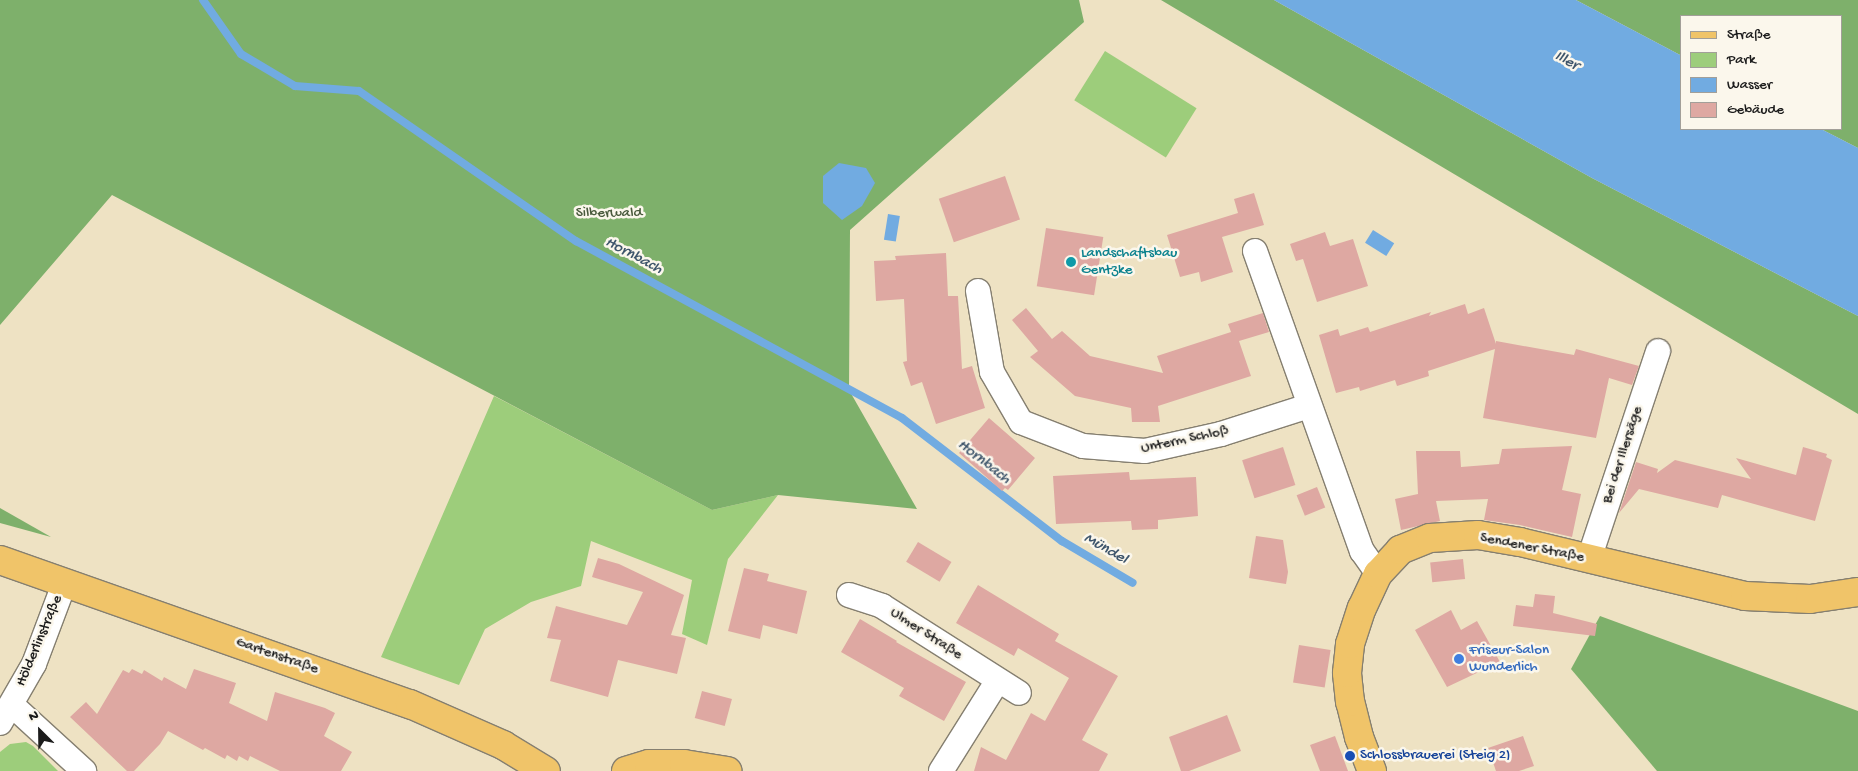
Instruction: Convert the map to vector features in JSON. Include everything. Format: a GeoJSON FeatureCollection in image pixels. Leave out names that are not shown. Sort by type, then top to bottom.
{"type":"FeatureCollection","features":[{"type":"Feature","properties":{"kind":"main road","name":"Sendener Straße"},"geometry":{"type":"LineString","coordinates":[[1372,771],[1357,728],[1347,673],[1350,644],[1362,608],[1378,574],[1400,550],[1430,538],[1478,535],[1495,538],[1745,596],[1810,599],[1858,592]]}},
{"type":"Feature","properties":{"kind":"main road","name":"Gartenstraße"},"geometry":{"type":"LineString","coordinates":[[0,560],[64,584],[338,677],[410,704],[503,745],[546,771]]}},
{"type":"Feature","properties":{"kind":"main road"},"geometry":{"type":"LineString","coordinates":[[626,771],[649,764],[675,768],[728,771]]}},
{"type":"Feature","properties":{"kind":"street"},"geometry":{"type":"LineString","coordinates":[[1255,251],[1362,551],[1378,574]]}},
{"type":"Feature","properties":{"kind":"street","name":"Unterm Schloß"},"geometry":{"type":"LineString","coordinates":[[978,291],[992,372],[1021,422],[1083,446],[1145,452],[1221,434],[1309,406]]}},
{"type":"Feature","properties":{"kind":"street","name":"Bei der Illersäge"},"geometry":{"type":"LineString","coordinates":[[1589,559],[1658,351]]}},
{"type":"Feature","properties":{"kind":"street","name":"Hölderlinstraße"},"geometry":{"type":"LineString","coordinates":[[6,714],[34,664],[64,584]]}},
{"type":"Feature","properties":{"kind":"street","name":"Ulmer Straße"},"geometry":{"type":"LineString","coordinates":[[850,595],[882,606],[1019,693]]}},
{"type":"Feature","properties":{"kind":"street"},"geometry":{"type":"LineString","coordinates":[[941,771],[998,680]]}},
{"type":"Feature","properties":{"kind":"street"},"geometry":{"type":"LineString","coordinates":[[6,714],[84,771]]}},
{"type":"Feature","properties":{"kind":"green space","name":"Silberwald"},"geometry":{"type":"Polygon","coordinates":[[[0,0],[1079,0],[1084,22],[850,230],[849,390],[917,509],[778,495],[712,510],[112,195],[0,325],[0,0]]]}},
{"type":"Feature","properties":{"kind":"green space"},"geometry":{"type":"Polygon","coordinates":[[[1161,0],[1274,0],[1592,178],[1858,316],[1858,414],[1161,0]]]}},
{"type":"Feature","properties":{"kind":"green space"},"geometry":{"type":"Polygon","coordinates":[[[1576,0],[1858,0],[1858,148],[1823,130],[1843,130],[1843,15],[1680,15],[1680,55],[1576,0]]]}},
{"type":"Feature","properties":{"kind":"green space"},"geometry":{"type":"Polygon","coordinates":[[[1105,51],[1197,108],[1166,157],[1074,100],[1105,51]]]}},
{"type":"Feature","properties":{"kind":"green space"},"geometry":{"type":"Polygon","coordinates":[[[494,396],[712,510],[778,495],[728,559],[707,645],[682,634],[692,580],[591,541],[581,586],[531,602],[485,629],[459,685],[381,657],[494,396]]]}},
{"type":"Feature","properties":{"kind":"green space"},"geometry":{"type":"Polygon","coordinates":[[[0,508],[51,537],[0,523],[0,508]]]}},
{"type":"Feature","properties":{"kind":"green space"},"geometry":{"type":"Polygon","coordinates":[[[1600,616],[1858,711],[1858,771],[1657,771],[1571,669],[1600,616]]]}},
{"type":"Feature","properties":{"kind":"green space"},"geometry":{"type":"Polygon","coordinates":[[[26,742],[33,746],[58,771],[0,771],[0,752],[10,744],[26,742]]]}},
{"type":"Feature","properties":{"kind":"water","name":"Iller"},"geometry":{"type":"Polygon","coordinates":[[[1274,0],[1576,0],[1680,55],[1680,130],[1823,130],[1858,148],[1858,316],[1592,178],[1274,0]]]}},
{"type":"Feature","properties":{"kind":"water"},"geometry":{"type":"Polygon","coordinates":[[[839,163],[866,168],[875,183],[862,206],[842,220],[823,203],[823,176],[839,163]]]}},
{"type":"Feature","properties":{"kind":"water"},"geometry":{"type":"Polygon","coordinates":[[[888,214],[900,216],[896,242],[884,240],[888,214]]]}},
{"type":"Feature","properties":{"kind":"water"},"geometry":{"type":"Polygon","coordinates":[[[1373,230],[1394,243],[1386,256],[1365,243],[1373,230]]]}},
{"type":"Feature","properties":{"kind":"building"},"geometry":{"type":"Polygon","coordinates":[[[1005,176],[1020,219],[954,242],[939,199],[1005,176]]]}},
{"type":"Feature","properties":{"kind":"building"},"geometry":{"type":"Polygon","coordinates":[[[1254,193],[1264,225],[1222,237],[1233,272],[1201,282],[1199,272],[1180,277],[1167,235],[1238,213],[1234,199],[1254,193]]]}},
{"type":"Feature","properties":{"kind":"building","name":"Landschaftsbau Gentzke"},"geometry":{"type":"Polygon","coordinates":[[[1046,228],[1103,237],[1094,295],[1037,286],[1046,228]]]}},
{"type":"Feature","properties":{"kind":"building"},"geometry":{"type":"Polygon","coordinates":[[[1325,232],[1330,246],[1353,239],[1368,286],[1317,302],[1303,259],[1296,261],[1290,244],[1325,232]]]}},
{"type":"Feature","properties":{"kind":"building"},"geometry":{"type":"Polygon","coordinates":[[[946,253],[948,296],[958,296],[962,369],[972,366],[985,408],[936,424],[922,382],[911,386],[903,362],[907,361],[904,299],[876,301],[874,261],[896,260],[895,256],[946,253]]]}},
{"type":"Feature","properties":{"kind":"building"},"geometry":{"type":"Polygon","coordinates":[[[1465,304],[1468,314],[1484,308],[1496,344],[1496,341],[1574,355],[1576,349],[1639,366],[1632,385],[1609,378],[1596,438],[1483,418],[1495,349],[1428,371],[1429,376],[1397,386],[1395,380],[1360,391],[1359,387],[1336,393],[1319,335],[1338,329],[1340,336],[1368,327],[1370,332],[1431,312],[1429,316],[1465,304]]]}},
{"type":"Feature","properties":{"kind":"building"},"geometry":{"type":"Polygon","coordinates":[[[1026,308],[1052,339],[1062,331],[1090,356],[1163,373],[1157,356],[1231,332],[1228,324],[1263,313],[1269,332],[1239,341],[1251,376],[1158,406],[1160,422],[1132,422],[1131,408],[1075,396],[1030,357],[1038,351],[1012,320],[1026,308]]]}},
{"type":"Feature","properties":{"kind":"building"},"geometry":{"type":"Polygon","coordinates":[[[989,418],[1035,458],[1008,490],[1005,488],[1002,491],[959,453],[989,418]]]}},
{"type":"Feature","properties":{"kind":"building"},"geometry":{"type":"Polygon","coordinates":[[[1572,446],[1562,490],[1581,494],[1572,537],[1520,525],[1484,520],[1488,499],[1436,501],[1440,521],[1401,530],[1395,499],[1418,494],[1416,451],[1460,451],[1461,467],[1499,464],[1502,449],[1572,446]]]}},
{"type":"Feature","properties":{"kind":"building"},"geometry":{"type":"Polygon","coordinates":[[[1283,447],[1295,485],[1254,498],[1242,460],[1283,447]]]}},
{"type":"Feature","properties":{"kind":"building"},"geometry":{"type":"Polygon","coordinates":[[[1803,447],[1827,454],[1826,457],[1832,460],[1815,521],[1722,495],[1718,508],[1639,489],[1619,513],[1636,462],[1658,469],[1657,473],[1675,460],[1751,479],[1736,458],[1796,475],[1803,447]]]}},
{"type":"Feature","properties":{"kind":"building"},"geometry":{"type":"Polygon","coordinates":[[[1129,472],[1130,480],[1196,477],[1198,516],[1158,520],[1158,529],[1132,530],[1131,521],[1056,524],[1053,476],[1129,472]]]}},
{"type":"Feature","properties":{"kind":"building"},"geometry":{"type":"Polygon","coordinates":[[[1317,487],[1325,507],[1305,516],[1297,495],[1317,487]]]}},
{"type":"Feature","properties":{"kind":"building"},"geometry":{"type":"Polygon","coordinates":[[[1256,536],[1283,540],[1288,572],[1286,584],[1249,578],[1256,536]]]}},
{"type":"Feature","properties":{"kind":"building"},"geometry":{"type":"Polygon","coordinates":[[[918,542],[951,562],[940,582],[906,562],[918,542]]]}},
{"type":"Feature","properties":{"kind":"building"},"geometry":{"type":"Polygon","coordinates":[[[598,558],[619,564],[684,595],[671,635],[686,638],[677,674],[618,660],[608,697],[550,681],[561,640],[547,638],[556,606],[627,625],[643,592],[592,577],[598,558]]]}},
{"type":"Feature","properties":{"kind":"building"},"geometry":{"type":"Polygon","coordinates":[[[1463,559],[1465,579],[1432,582],[1430,562],[1463,559]]]}},
{"type":"Feature","properties":{"kind":"building"},"geometry":{"type":"Polygon","coordinates":[[[744,568],[769,574],[767,581],[807,591],[797,634],[763,625],[760,639],[728,631],[744,568]]]}},
{"type":"Feature","properties":{"kind":"building"},"geometry":{"type":"Polygon","coordinates":[[[978,585],[1059,634],[1055,641],[1118,676],[1082,740],[1108,754],[1099,771],[974,771],[981,747],[1006,760],[1031,713],[1045,721],[1069,678],[1018,648],[1014,656],[956,623],[978,585]]]}},
{"type":"Feature","properties":{"kind":"building"},"geometry":{"type":"Polygon","coordinates":[[[1535,594],[1555,596],[1553,613],[1597,624],[1595,636],[1513,626],[1516,605],[1533,607],[1535,594]]]}},
{"type":"Feature","properties":{"kind":"building"},"geometry":{"type":"Polygon","coordinates":[[[1451,610],[1461,630],[1477,621],[1500,662],[1447,687],[1415,630],[1451,610]]]}},
{"type":"Feature","properties":{"kind":"building"},"geometry":{"type":"Polygon","coordinates":[[[860,619],[966,682],[944,721],[899,696],[904,688],[841,652],[860,619]]]}},
{"type":"Feature","properties":{"kind":"building"},"geometry":{"type":"Polygon","coordinates":[[[1299,645],[1331,650],[1325,688],[1293,683],[1299,645]]]}},
{"type":"Feature","properties":{"kind":"building"},"geometry":{"type":"Polygon","coordinates":[[[132,669],[142,674],[144,670],[162,681],[164,677],[186,689],[194,669],[236,683],[229,703],[267,721],[275,692],[325,708],[335,713],[324,736],[352,752],[341,771],[280,771],[250,756],[248,761],[239,756],[237,761],[227,755],[225,759],[205,748],[203,750],[168,731],[160,744],[134,771],[127,771],[70,717],[86,702],[97,714],[123,670],[129,673],[132,669]]]}},
{"type":"Feature","properties":{"kind":"building"},"geometry":{"type":"Polygon","coordinates":[[[702,691],[732,699],[725,726],[695,718],[702,691]]]}},
{"type":"Feature","properties":{"kind":"building"},"geometry":{"type":"Polygon","coordinates":[[[1227,715],[1241,751],[1189,771],[1181,771],[1169,737],[1227,715]]]}},
{"type":"Feature","properties":{"kind":"building"},"geometry":{"type":"Polygon","coordinates":[[[1335,736],[1348,771],[1320,771],[1310,745],[1335,736]]]}},
{"type":"Feature","properties":{"kind":"building"},"geometry":{"type":"Polygon","coordinates":[[[1523,736],[1534,766],[1519,771],[1496,771],[1488,748],[1523,736]]]}},
{"type":"Feature","properties":{"kind":"waterway","name":"Hornbach"},"geometry":{"type":"LineString","coordinates":[[203,0],[241,54],[295,86],[359,91],[576,241],[902,418],[1062,541],[1133,583]]}},
{"type":"Feature","properties":{"kind":"place","name":"Landschaftsbau Gentzke"},"geometry":{"type":"Point","coordinates":[1071,262]}},
{"type":"Feature","properties":{"kind":"place","name":"Friseur-Salon Wunderlich"},"geometry":{"type":"Point","coordinates":[1459,659]}},
{"type":"Feature","properties":{"kind":"place","name":"Schlossbrauerei (Steig 2)"},"geometry":{"type":"Point","coordinates":[1350,756]}},
{"type":"Feature","properties":{"kind":"water label","name":"Mündel"},"geometry":{"type":"Point","coordinates":[1105,550]}}]}
